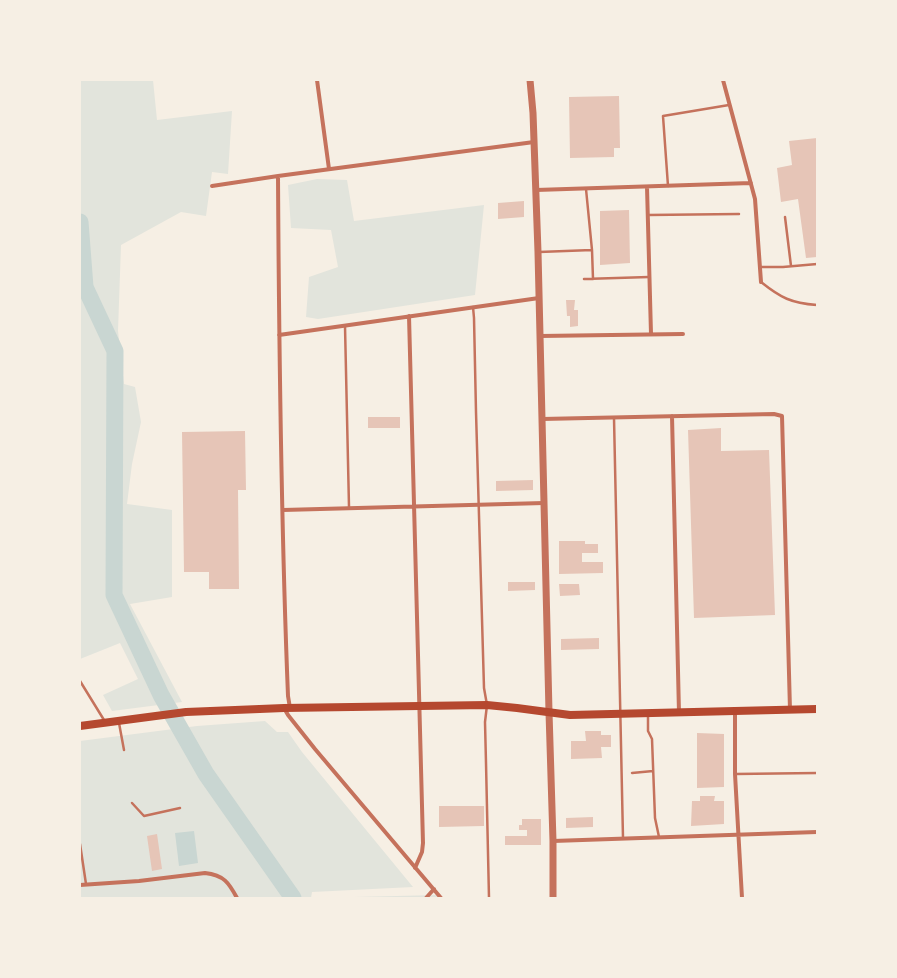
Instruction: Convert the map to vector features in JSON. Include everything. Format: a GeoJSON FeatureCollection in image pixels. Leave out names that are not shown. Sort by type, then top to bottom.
{"type":"FeatureCollection","features":[{"type":"Feature","properties":{"kind":"main road"},"geometry":{"type":"LineString","coordinates":[[80,726],[186,712],[287,708],[486,705],[570,715],[817,709]]}},
{"type":"Feature","properties":{"kind":"street"},"geometry":{"type":"LineString","coordinates":[[317,80],[329,169]]}},
{"type":"Feature","properties":{"kind":"street"},"geometry":{"type":"LineString","coordinates":[[530,80],[533,113],[538,252],[549,712],[554,841],[553,898]]}},
{"type":"Feature","properties":{"kind":"street"},"geometry":{"type":"LineString","coordinates":[[723,80],[755,199],[761,282]]}},
{"type":"Feature","properties":{"kind":"street"},"geometry":{"type":"LineString","coordinates":[[212,186],[534,142]]}},
{"type":"Feature","properties":{"kind":"street"},"geometry":{"type":"LineString","coordinates":[[278,176],[279,335],[288,715],[310,744],[441,898]]}},
{"type":"Feature","properties":{"kind":"street"},"geometry":{"type":"LineString","coordinates":[[536,190],[751,183]]}},
{"type":"Feature","properties":{"kind":"street"},"geometry":{"type":"LineString","coordinates":[[647,187],[651,334]]}},
{"type":"Feature","properties":{"kind":"street"},"geometry":{"type":"LineString","coordinates":[[279,335],[539,298]]}},
{"type":"Feature","properties":{"kind":"street"},"geometry":{"type":"LineString","coordinates":[[409,316],[423,843],[422,852],[415,868]]}},
{"type":"Feature","properties":{"kind":"street"},"geometry":{"type":"LineString","coordinates":[[540,336],[683,334]]}},
{"type":"Feature","properties":{"kind":"street"},"geometry":{"type":"LineString","coordinates":[[542,419],[774,414],[782,416],[790,710]]}},
{"type":"Feature","properties":{"kind":"street"},"geometry":{"type":"LineString","coordinates":[[672,416],[679,713]]}},
{"type":"Feature","properties":{"kind":"street"},"geometry":{"type":"LineString","coordinates":[[283,510],[348,507],[544,503]]}},
{"type":"Feature","properties":{"kind":"street"},"geometry":{"type":"LineString","coordinates":[[735,712],[735,774],[742,898]]}},
{"type":"Feature","properties":{"kind":"street"},"geometry":{"type":"LineString","coordinates":[[554,841],[817,832]]}},
{"type":"Feature","properties":{"kind":"street"},"geometry":{"type":"LineString","coordinates":[[80,885],[215,874],[228,882],[238,898]]}},
{"type":"Feature","properties":{"kind":"street"},"geometry":{"type":"LineString","coordinates":[[426,898],[434,889]]}},
{"type":"Feature","properties":{"kind":"lane"},"geometry":{"type":"LineString","coordinates":[[668,186],[663,116],[730,104]]}},
{"type":"Feature","properties":{"kind":"lane"},"geometry":{"type":"LineString","coordinates":[[586,189],[592,250],[593,279]]}},
{"type":"Feature","properties":{"kind":"lane"},"geometry":{"type":"LineString","coordinates":[[648,215],[739,214]]}},
{"type":"Feature","properties":{"kind":"lane"},"geometry":{"type":"LineString","coordinates":[[785,217],[792,266]]}},
{"type":"Feature","properties":{"kind":"lane"},"geometry":{"type":"LineString","coordinates":[[538,252],[592,250]]}},
{"type":"Feature","properties":{"kind":"lane"},"geometry":{"type":"LineString","coordinates":[[760,267],[817,264]]}},
{"type":"Feature","properties":{"kind":"lane"},"geometry":{"type":"LineString","coordinates":[[584,279],[649,277]]}},
{"type":"Feature","properties":{"kind":"lane"},"geometry":{"type":"LineString","coordinates":[[761,282],[788,300],[800,304],[817,305]]}},
{"type":"Feature","properties":{"kind":"lane"},"geometry":{"type":"LineString","coordinates":[[473,307],[484,688],[486,705],[485,742],[489,898]]}},
{"type":"Feature","properties":{"kind":"lane"},"geometry":{"type":"LineString","coordinates":[[345,326],[348,507]]}},
{"type":"Feature","properties":{"kind":"lane"},"geometry":{"type":"LineString","coordinates":[[614,418],[623,838]]}},
{"type":"Feature","properties":{"kind":"lane"},"geometry":{"type":"LineString","coordinates":[[80,681],[105,722]]}},
{"type":"Feature","properties":{"kind":"lane"},"geometry":{"type":"LineString","coordinates":[[648,714],[648,731],[652,739],[655,818],[659,838]]}},
{"type":"Feature","properties":{"kind":"lane"},"geometry":{"type":"LineString","coordinates":[[118,721],[124,750]]}},
{"type":"Feature","properties":{"kind":"lane"},"geometry":{"type":"LineString","coordinates":[[632,773],[653,771]]}},
{"type":"Feature","properties":{"kind":"lane"},"geometry":{"type":"LineString","coordinates":[[735,774],[817,773]]}},
{"type":"Feature","properties":{"kind":"lane"},"geometry":{"type":"LineString","coordinates":[[132,803],[144,816],[180,808]]}},
{"type":"Feature","properties":{"kind":"lane"},"geometry":{"type":"LineString","coordinates":[[80,844],[86,884]]}},
{"type":"Feature","properties":{"kind":"shaded area"},"geometry":{"type":"Polygon","coordinates":[[[80,80],[153,80],[157,120],[232,111],[228,174],[212,172],[206,216],[181,212],[121,245],[118,331],[124,384],[135,387],[141,422],[132,464],[127,504],[172,510],[172,597],[130,604],[182,702],[112,711],[103,695],[138,679],[120,643],[80,659],[80,80]]]}},
{"type":"Feature","properties":{"kind":"shaded area"},"geometry":{"type":"Polygon","coordinates":[[[317,179],[347,180],[354,221],[484,205],[475,295],[318,319],[306,317],[309,277],[338,267],[331,230],[291,228],[288,185],[317,179]]]}},
{"type":"Feature","properties":{"kind":"shaded area"},"geometry":{"type":"Polygon","coordinates":[[[265,721],[277,732],[288,732],[302,752],[413,887],[312,892],[311,898],[80,898],[80,741],[197,726],[265,721]]]}},
{"type":"Feature","properties":{"kind":"shaded area"},"geometry":{"type":"Polygon","coordinates":[[[194,831],[198,863],[179,866],[175,833],[194,831]]]}},
{"type":"Feature","properties":{"kind":"shaded area"},"geometry":{"type":"Polygon","coordinates":[[[439,895],[442,898],[311,898],[439,895]]]}},
{"type":"Feature","properties":{"kind":"building"},"geometry":{"type":"Polygon","coordinates":[[[619,96],[620,148],[614,148],[614,157],[570,158],[569,97],[619,96]]]}},
{"type":"Feature","properties":{"kind":"building"},"geometry":{"type":"Polygon","coordinates":[[[817,138],[817,257],[806,258],[798,199],[781,202],[777,168],[792,165],[789,141],[817,138]]]}},
{"type":"Feature","properties":{"kind":"building"},"geometry":{"type":"Polygon","coordinates":[[[524,201],[524,217],[498,219],[498,203],[524,201]]]}},
{"type":"Feature","properties":{"kind":"building"},"geometry":{"type":"Polygon","coordinates":[[[629,210],[630,263],[600,265],[600,211],[629,210]]]}},
{"type":"Feature","properties":{"kind":"building"},"geometry":{"type":"Polygon","coordinates":[[[566,300],[575,300],[574,310],[578,310],[578,326],[570,327],[570,316],[567,316],[566,300]]]}},
{"type":"Feature","properties":{"kind":"building"},"geometry":{"type":"Polygon","coordinates":[[[368,417],[400,417],[400,428],[368,428],[368,417]]]}},
{"type":"Feature","properties":{"kind":"building"},"geometry":{"type":"Polygon","coordinates":[[[721,428],[721,451],[769,450],[775,615],[694,618],[688,430],[721,428]]]}},
{"type":"Feature","properties":{"kind":"building"},"geometry":{"type":"Polygon","coordinates":[[[245,431],[246,490],[238,490],[239,589],[209,589],[209,572],[184,572],[182,432],[245,431]]]}},
{"type":"Feature","properties":{"kind":"building"},"geometry":{"type":"Polygon","coordinates":[[[533,480],[533,490],[496,491],[496,481],[533,480]]]}},
{"type":"Feature","properties":{"kind":"building"},"geometry":{"type":"Polygon","coordinates":[[[559,541],[585,541],[585,544],[598,544],[598,553],[582,553],[582,562],[603,562],[603,573],[559,574],[559,541]]]}},
{"type":"Feature","properties":{"kind":"building"},"geometry":{"type":"Polygon","coordinates":[[[508,582],[535,582],[535,590],[508,591],[508,582]]]}},
{"type":"Feature","properties":{"kind":"building"},"geometry":{"type":"Polygon","coordinates":[[[559,584],[579,584],[580,595],[560,596],[559,584]]]}},
{"type":"Feature","properties":{"kind":"building"},"geometry":{"type":"Polygon","coordinates":[[[599,638],[599,649],[561,650],[561,639],[599,638]]]}},
{"type":"Feature","properties":{"kind":"building"},"geometry":{"type":"Polygon","coordinates":[[[585,731],[601,731],[601,735],[611,735],[611,747],[601,747],[602,758],[571,759],[571,741],[586,741],[585,731]]]}},
{"type":"Feature","properties":{"kind":"building"},"geometry":{"type":"Polygon","coordinates":[[[697,733],[724,734],[724,787],[697,788],[697,733]]]}},
{"type":"Feature","properties":{"kind":"building"},"geometry":{"type":"Polygon","coordinates":[[[700,796],[715,796],[714,801],[724,801],[724,824],[691,826],[692,801],[700,801],[700,796]]]}},
{"type":"Feature","properties":{"kind":"building"},"geometry":{"type":"Polygon","coordinates":[[[439,806],[484,806],[484,826],[439,827],[439,806]]]}},
{"type":"Feature","properties":{"kind":"building"},"geometry":{"type":"Polygon","coordinates":[[[593,817],[593,827],[566,828],[566,818],[593,817]]]}},
{"type":"Feature","properties":{"kind":"building"},"geometry":{"type":"Polygon","coordinates":[[[522,819],[541,819],[541,845],[505,845],[505,836],[527,836],[527,830],[519,830],[519,825],[522,825],[522,819]]]}},
{"type":"Feature","properties":{"kind":"building"},"geometry":{"type":"Polygon","coordinates":[[[157,834],[162,869],[152,871],[147,836],[157,834]]]}},
{"type":"Feature","properties":{"kind":"waterway"},"geometry":{"type":"LineString","coordinates":[[80,222],[85,287],[115,351],[114,595],[161,695],[206,774],[293,898]]}}]}
